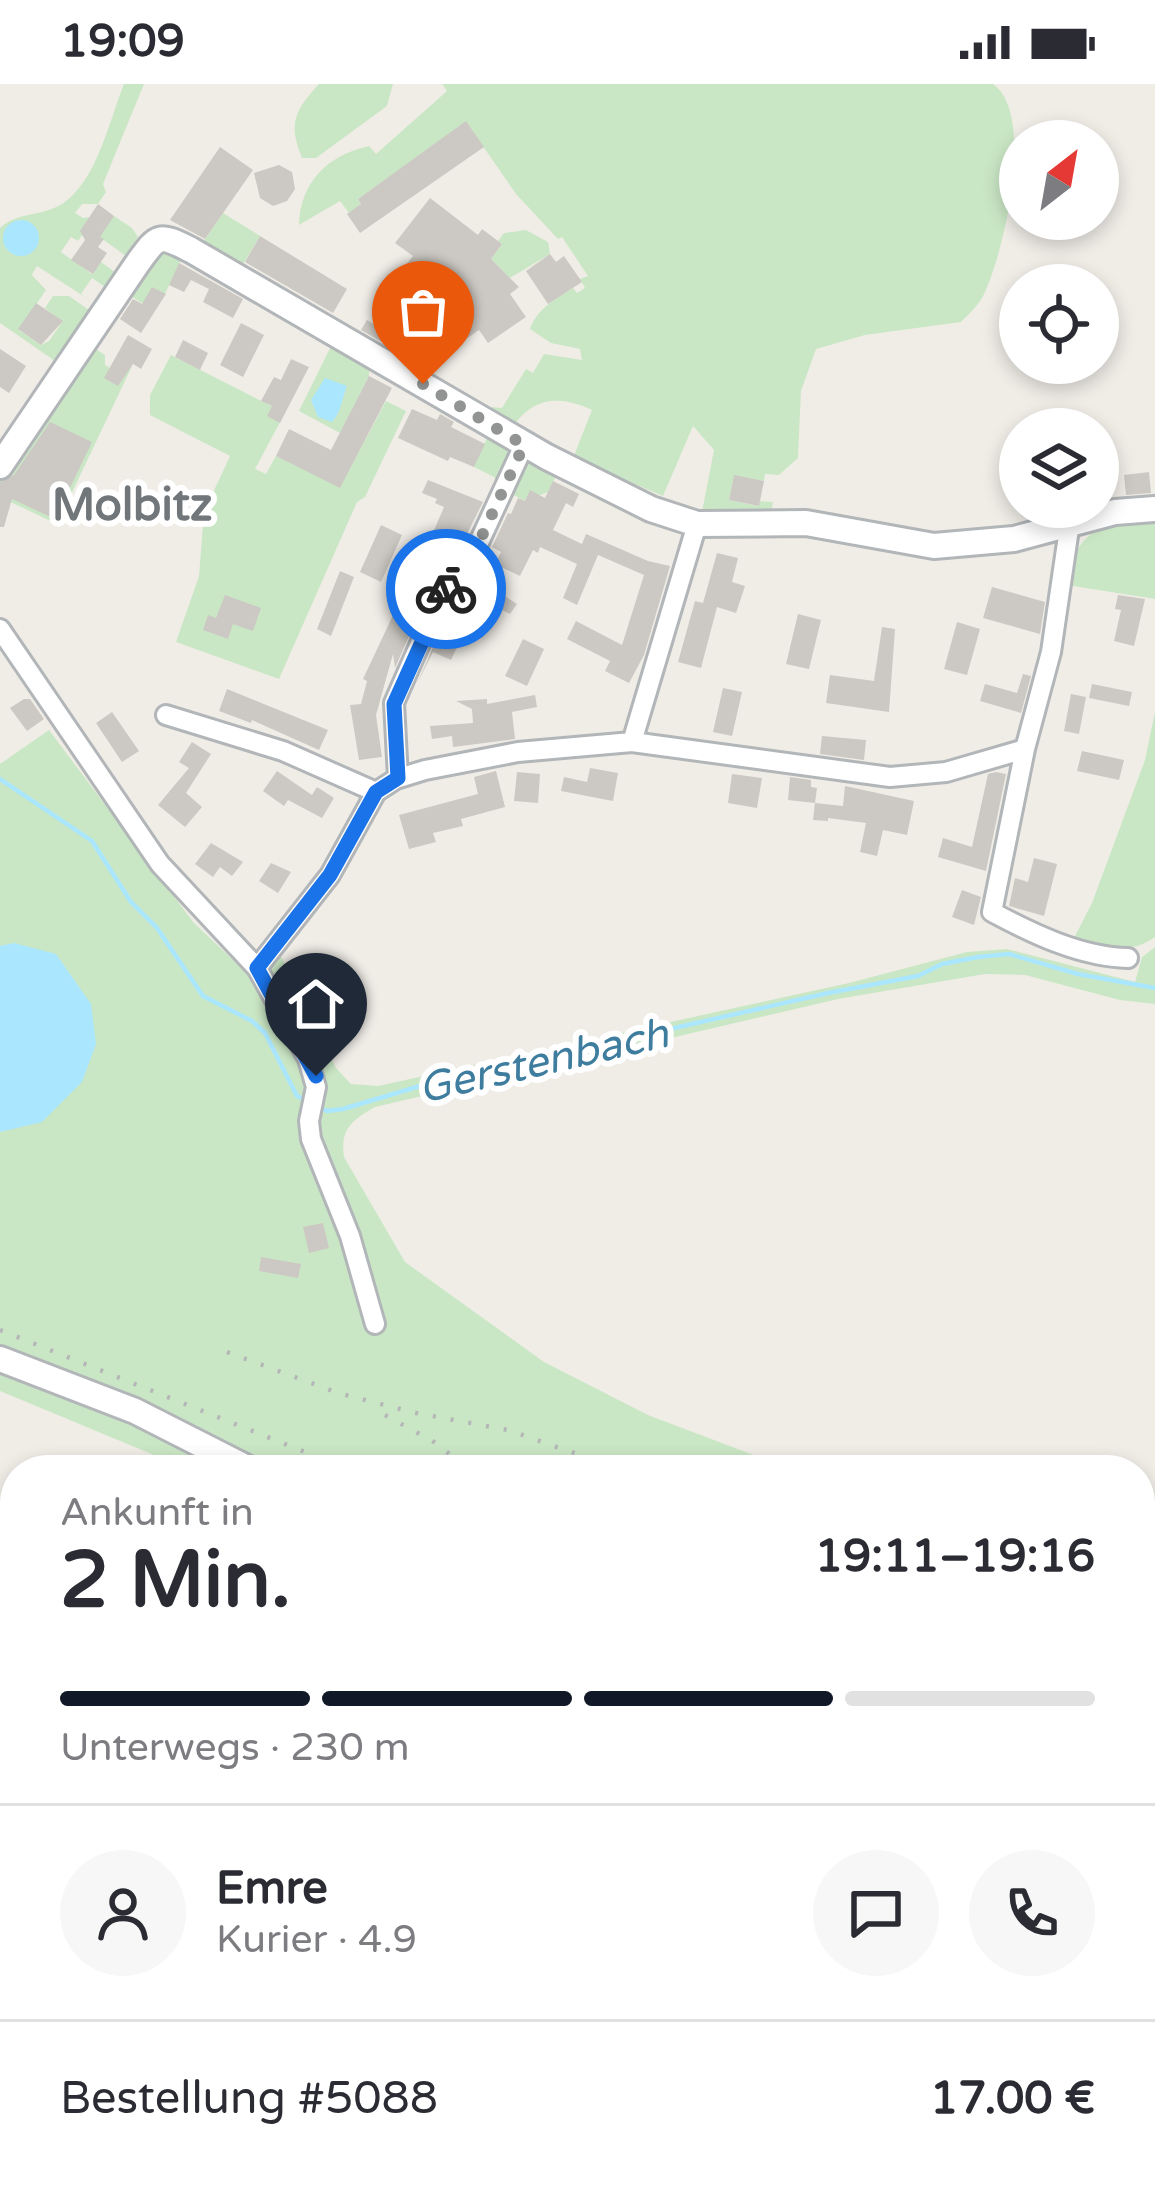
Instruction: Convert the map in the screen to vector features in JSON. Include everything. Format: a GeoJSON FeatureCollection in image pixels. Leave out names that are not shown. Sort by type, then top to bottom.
{"type":"FeatureCollection","features":[{"type":"Feature","properties":{"kind":"street"},"geometry":{"type":"LineString","coordinates":[[0,466],[146,252],[161,238],[191,250],[524,445],[651,508],[697,524],[806,524],[934,546],[1014,538],[1049,528]]}},
{"type":"Feature","properties":{"kind":"street"},"geometry":{"type":"LineString","coordinates":[[398,778],[394,704],[440,598],[475,551],[524,445]]}},
{"type":"Feature","properties":{"kind":"street"},"geometry":{"type":"LineString","coordinates":[[1119,515],[1155,509]]}},
{"type":"Feature","properties":{"kind":"street"},"geometry":{"type":"LineString","coordinates":[[632,742],[697,524]]}},
{"type":"Feature","properties":{"kind":"street"},"geometry":{"type":"LineString","coordinates":[[1069,528],[1051,652],[1025,749],[992,912],[1040,936],[1102,958],[1127,958]]}},
{"type":"Feature","properties":{"kind":"street"},"geometry":{"type":"LineString","coordinates":[[0,629],[160,864],[257,968],[308,1059],[316,1088],[309,1121],[311,1139],[350,1236],[375,1324]]}},
{"type":"Feature","properties":{"kind":"street"},"geometry":{"type":"LineString","coordinates":[[166,715],[284,751],[376,792]]}},
{"type":"Feature","properties":{"kind":"street"},"geometry":{"type":"LineString","coordinates":[[257,968],[330,875],[376,792],[398,778],[518,752],[632,742],[890,777],[946,772],[1025,749]]}},
{"type":"Feature","properties":{"kind":"street"},"geometry":{"type":"LineString","coordinates":[[0,1358],[185,1433],[224,1455]]}},
{"type":"Feature","properties":{"kind":"green space"},"geometry":{"type":"Polygon","coordinates":[[[124,84],[144,84],[103,184],[106,192],[98,204],[82,204],[75,213],[83,218],[98,216],[108,223],[114,216],[138,237],[126,256],[87,228],[78,241],[71,237],[61,252],[92,274],[101,262],[115,272],[105,287],[92,278],[81,294],[94,303],[37,266],[32,275],[46,290],[19,330],[41,345],[49,341],[62,322],[45,308],[53,296],[69,296],[89,310],[55,361],[0,323],[0,228],[54,208],[74,194],[93,166],[124,84]]]}},
{"type":"Feature","properties":{"kind":"green space"},"geometry":{"type":"Polygon","coordinates":[[[319,84],[393,84],[387,106],[316,158],[302,158],[295,136],[296,118],[319,84]]]}},
{"type":"Feature","properties":{"kind":"green space"},"geometry":{"type":"Polygon","coordinates":[[[442,84],[993,84],[1006,100],[1012,120],[999,120],[1001,240],[993,273],[980,300],[961,322],[865,335],[816,349],[801,391],[798,458],[779,475],[765,474],[764,481],[734,476],[729,500],[758,506],[760,501],[773,502],[771,514],[702,512],[714,450],[693,426],[663,496],[573,458],[592,410],[550,401],[531,408],[515,424],[489,412],[492,407],[502,408],[526,369],[533,373],[544,354],[582,360],[580,349],[551,343],[530,329],[553,301],[573,288],[577,293],[585,288],[580,279],[588,276],[562,237],[558,239],[516,194],[466,122],[358,199],[361,204],[349,213],[340,201],[299,225],[305,196],[319,173],[354,150],[369,146],[376,154],[447,91],[442,84]]]}},
{"type":"Feature","properties":{"kind":"green space"},"geometry":{"type":"Polygon","coordinates":[[[223,213],[260,236],[242,266],[203,242],[223,213]]]}},
{"type":"Feature","properties":{"kind":"green space"},"geometry":{"type":"Polygon","coordinates":[[[526,230],[548,242],[550,254],[510,278],[491,259],[504,233],[526,230]]]}},
{"type":"Feature","properties":{"kind":"green space"},"geometry":{"type":"Polygon","coordinates":[[[161,250],[184,253],[165,294],[152,287],[146,306],[128,294],[161,250]]]}},
{"type":"Feature","properties":{"kind":"green space"},"geometry":{"type":"Polygon","coordinates":[[[334,340],[369,360],[369,376],[340,433],[299,411],[334,340]]]}},
{"type":"Feature","properties":{"kind":"green space"},"geometry":{"type":"Polygon","coordinates":[[[94,348],[105,355],[105,365],[124,376],[133,364],[57,524],[0,497],[0,481],[94,348]]]}},
{"type":"Feature","properties":{"kind":"green space"},"geometry":{"type":"Polygon","coordinates":[[[171,355],[285,413],[255,469],[266,474],[276,456],[340,487],[386,401],[406,411],[365,497],[357,502],[279,679],[176,642],[199,576],[204,512],[230,456],[150,415],[150,395],[171,355]]]}},
{"type":"Feature","properties":{"kind":"green space"},"geometry":{"type":"Polygon","coordinates":[[[490,433],[510,446],[513,455],[500,484],[472,466],[490,433]]]}},
{"type":"Feature","properties":{"kind":"green space"},"geometry":{"type":"Polygon","coordinates":[[[532,458],[558,472],[548,492],[530,491],[525,501],[508,492],[523,460],[532,458]]]}},
{"type":"Feature","properties":{"kind":"green space"},"geometry":{"type":"Polygon","coordinates":[[[1155,519],[1155,599],[1067,585],[1085,540],[1103,528],[1119,528],[1121,522],[1155,519]]]}},
{"type":"Feature","properties":{"kind":"green space"},"geometry":{"type":"Polygon","coordinates":[[[1155,712],[1155,937],[1125,948],[1074,938],[1092,903],[1145,760],[1155,712]]]}},
{"type":"Feature","properties":{"kind":"green space"},"geometry":{"type":"Polygon","coordinates":[[[49,730],[194,923],[249,975],[278,950],[336,1068],[351,1084],[378,1086],[849,983],[967,952],[1007,949],[1135,982],[1142,957],[1155,947],[1155,1004],[1120,1000],[1025,975],[985,974],[838,999],[375,1107],[349,1126],[344,1157],[405,1262],[544,1362],[648,1415],[753,1455],[241,1455],[0,1348],[0,764],[49,730]]]}},
{"type":"Feature","properties":{"kind":"green space"},"geometry":{"type":"Polygon","coordinates":[[[0,1367],[145,1424],[207,1455],[154,1455],[0,1391],[0,1367]]]}},
{"type":"Feature","properties":{"kind":"water"},"geometry":{"type":"Polygon","coordinates":[[[21,220],[34,225],[39,238],[34,251],[21,256],[8,251],[3,238],[8,225],[21,220]]]}},
{"type":"Feature","properties":{"kind":"water"},"geometry":{"type":"Polygon","coordinates":[[[325,378],[347,386],[332,422],[318,417],[311,400],[325,378]]]}},
{"type":"Feature","properties":{"kind":"water"},"geometry":{"type":"Polygon","coordinates":[[[14,943],[56,954],[91,1004],[96,1044],[82,1082],[42,1122],[0,1132],[0,946],[14,943]]]}},
{"type":"Feature","properties":{"kind":"building"},"geometry":{"type":"Polygon","coordinates":[[[466,121],[484,147],[360,233],[347,214],[361,204],[358,199],[466,121]]]}},
{"type":"Feature","properties":{"kind":"building"},"geometry":{"type":"Polygon","coordinates":[[[220,147],[253,170],[205,239],[170,220],[220,147]]]}},
{"type":"Feature","properties":{"kind":"building"},"geometry":{"type":"Polygon","coordinates":[[[279,165],[292,172],[295,189],[287,201],[273,206],[260,198],[254,173],[279,165]]]}},
{"type":"Feature","properties":{"kind":"building"},"geometry":{"type":"Polygon","coordinates":[[[430,198],[478,235],[482,229],[502,244],[491,259],[519,287],[510,294],[526,317],[488,343],[479,330],[437,359],[416,328],[438,305],[398,275],[413,256],[395,243],[430,198]]]}},
{"type":"Feature","properties":{"kind":"building"},"geometry":{"type":"Polygon","coordinates":[[[98,204],[114,216],[98,247],[107,253],[93,274],[71,260],[85,240],[80,231],[98,204]]]}},
{"type":"Feature","properties":{"kind":"building"},"geometry":{"type":"Polygon","coordinates":[[[260,236],[347,289],[333,313],[245,262],[260,236]]]}},
{"type":"Feature","properties":{"kind":"building"},"geometry":{"type":"Polygon","coordinates":[[[550,254],[556,262],[564,256],[582,282],[548,304],[526,271],[550,254]]]}},
{"type":"Feature","properties":{"kind":"building"},"geometry":{"type":"Polygon","coordinates":[[[179,263],[243,299],[233,318],[203,302],[209,289],[191,280],[184,292],[169,285],[179,263]]]}},
{"type":"Feature","properties":{"kind":"building"},"geometry":{"type":"Polygon","coordinates":[[[152,287],[166,294],[141,333],[120,319],[133,299],[142,304],[152,287]]]}},
{"type":"Feature","properties":{"kind":"building"},"geometry":{"type":"Polygon","coordinates":[[[36,303],[63,321],[41,345],[18,329],[36,303]]]}},
{"type":"Feature","properties":{"kind":"building"},"geometry":{"type":"Polygon","coordinates":[[[367,320],[407,344],[401,353],[361,330],[367,320]]]}},
{"type":"Feature","properties":{"kind":"building"},"geometry":{"type":"Polygon","coordinates":[[[241,323],[264,335],[243,377],[220,365],[241,323]]]}},
{"type":"Feature","properties":{"kind":"building"},"geometry":{"type":"Polygon","coordinates":[[[128,335],[152,349],[141,369],[133,364],[118,386],[104,378],[128,335]]]}},
{"type":"Feature","properties":{"kind":"building"},"geometry":{"type":"Polygon","coordinates":[[[183,340],[208,353],[200,370],[175,357],[183,340]]]}},
{"type":"Feature","properties":{"kind":"building"},"geometry":{"type":"Polygon","coordinates":[[[0,349],[26,366],[9,393],[0,387],[0,349]]]}},
{"type":"Feature","properties":{"kind":"building"},"geometry":{"type":"Polygon","coordinates":[[[291,359],[309,367],[280,423],[267,416],[272,406],[261,401],[274,377],[281,380],[291,359]]]}},
{"type":"Feature","properties":{"kind":"building"},"geometry":{"type":"Polygon","coordinates":[[[369,376],[392,388],[340,488],[276,456],[289,429],[331,450],[369,376]]]}},
{"type":"Feature","properties":{"kind":"building"},"geometry":{"type":"Polygon","coordinates":[[[412,409],[437,420],[440,414],[454,422],[451,427],[485,444],[474,467],[450,457],[448,461],[398,438],[412,409]]]}},
{"type":"Feature","properties":{"kind":"building"},"geometry":{"type":"Polygon","coordinates":[[[50,422],[92,442],[55,519],[12,499],[4,527],[0,527],[0,482],[14,475],[50,422]]]}},
{"type":"Feature","properties":{"kind":"building"},"geometry":{"type":"Polygon","coordinates":[[[1149,472],[1151,493],[1126,495],[1124,475],[1149,472]]]}},
{"type":"Feature","properties":{"kind":"building"},"geometry":{"type":"Polygon","coordinates":[[[734,475],[764,481],[759,506],[729,500],[734,475]]]}},
{"type":"Feature","properties":{"kind":"building"},"geometry":{"type":"Polygon","coordinates":[[[428,480],[483,502],[460,548],[432,535],[444,507],[422,493],[428,480]]]}},
{"type":"Feature","properties":{"kind":"building"},"geometry":{"type":"Polygon","coordinates":[[[553,481],[579,494],[573,507],[566,503],[553,530],[582,544],[586,534],[670,566],[644,655],[629,683],[605,671],[610,661],[567,639],[576,621],[622,645],[644,575],[598,555],[577,605],[563,598],[577,564],[540,547],[538,553],[533,550],[520,576],[495,564],[501,552],[492,547],[518,498],[525,501],[530,490],[545,498],[553,481]]]}},
{"type":"Feature","properties":{"kind":"building"},"geometry":{"type":"Polygon","coordinates":[[[381,525],[402,535],[381,582],[360,572],[381,525]]]}},
{"type":"Feature","properties":{"kind":"building"},"geometry":{"type":"Polygon","coordinates":[[[717,553],[738,558],[732,582],[745,586],[736,613],[717,607],[701,668],[678,662],[695,601],[703,603],[717,553]]]}},
{"type":"Feature","properties":{"kind":"building"},"geometry":{"type":"Polygon","coordinates":[[[340,571],[354,577],[331,636],[317,629],[340,571]]]}},
{"type":"Feature","properties":{"kind":"building"},"geometry":{"type":"Polygon","coordinates":[[[473,584],[517,604],[510,614],[496,607],[482,638],[465,630],[451,660],[433,652],[417,684],[450,608],[459,612],[473,584]]]}},
{"type":"Feature","properties":{"kind":"building"},"geometry":{"type":"Polygon","coordinates":[[[992,587],[1045,602],[1040,634],[983,618],[992,587]]]}},
{"type":"Feature","properties":{"kind":"building"},"geometry":{"type":"Polygon","coordinates":[[[225,595],[261,608],[253,631],[233,624],[228,639],[203,630],[208,615],[216,618],[225,595]]]}},
{"type":"Feature","properties":{"kind":"building"},"geometry":{"type":"Polygon","coordinates":[[[1118,595],[1145,599],[1134,646],[1114,641],[1121,610],[1115,609],[1118,595]]]}},
{"type":"Feature","properties":{"kind":"building"},"geometry":{"type":"Polygon","coordinates":[[[401,598],[420,611],[395,668],[393,654],[376,715],[382,757],[359,760],[350,705],[361,704],[367,681],[363,679],[401,598]]]}},
{"type":"Feature","properties":{"kind":"building"},"geometry":{"type":"Polygon","coordinates":[[[798,614],[821,620],[809,669],[786,664],[798,614]]]}},
{"type":"Feature","properties":{"kind":"building"},"geometry":{"type":"Polygon","coordinates":[[[957,622],[980,629],[967,675],[944,669],[957,622]]]}},
{"type":"Feature","properties":{"kind":"building"},"geometry":{"type":"Polygon","coordinates":[[[882,627],[895,629],[889,712],[826,703],[830,675],[874,681],[882,627]]]}},
{"type":"Feature","properties":{"kind":"building"},"geometry":{"type":"Polygon","coordinates":[[[523,639],[544,649],[527,686],[505,676],[523,639]]]}},
{"type":"Feature","properties":{"kind":"building"},"geometry":{"type":"Polygon","coordinates":[[[1023,674],[1031,676],[1021,713],[980,701],[985,684],[1017,693],[1023,674]]]}},
{"type":"Feature","properties":{"kind":"building"},"geometry":{"type":"Polygon","coordinates":[[[1092,684],[1132,692],[1129,706],[1089,698],[1092,684]]]}},
{"type":"Feature","properties":{"kind":"building"},"geometry":{"type":"Polygon","coordinates":[[[723,688],[742,692],[732,736],[713,732],[723,688]]]}},
{"type":"Feature","properties":{"kind":"building"},"geometry":{"type":"Polygon","coordinates":[[[227,689],[328,730],[319,750],[252,720],[219,711],[227,689]]]}},
{"type":"Feature","properties":{"kind":"building"},"geometry":{"type":"Polygon","coordinates":[[[1071,694],[1086,697],[1079,734],[1064,731],[1071,694]]]}},
{"type":"Feature","properties":{"kind":"building"},"geometry":{"type":"Polygon","coordinates":[[[535,695],[537,707],[512,712],[515,739],[453,747],[452,736],[432,739],[430,726],[473,723],[472,709],[456,701],[487,699],[487,704],[535,695]]]}},
{"type":"Feature","properties":{"kind":"building"},"geometry":{"type":"Polygon","coordinates":[[[30,699],[44,719],[27,731],[10,708],[30,699]]]}},
{"type":"Feature","properties":{"kind":"building"},"geometry":{"type":"Polygon","coordinates":[[[112,712],[139,751],[122,762],[96,723],[112,712]]]}},
{"type":"Feature","properties":{"kind":"building"},"geometry":{"type":"Polygon","coordinates":[[[822,736],[866,740],[864,760],[820,754],[822,736]]]}},
{"type":"Feature","properties":{"kind":"building"},"geometry":{"type":"Polygon","coordinates":[[[192,742],[211,754],[186,793],[202,807],[185,827],[158,805],[189,768],[179,762],[192,742]]]}},
{"type":"Feature","properties":{"kind":"building"},"geometry":{"type":"Polygon","coordinates":[[[1082,751],[1124,760],[1119,780],[1077,771],[1082,751]]]}},
{"type":"Feature","properties":{"kind":"building"},"geometry":{"type":"Polygon","coordinates":[[[590,768],[618,773],[613,801],[561,791],[564,777],[587,782],[590,768]]]}},
{"type":"Feature","properties":{"kind":"building"},"geometry":{"type":"Polygon","coordinates":[[[277,771],[312,795],[317,787],[334,798],[322,818],[288,800],[284,806],[263,791],[277,771]]]}},
{"type":"Feature","properties":{"kind":"building"},"geometry":{"type":"Polygon","coordinates":[[[496,771],[505,807],[461,819],[463,826],[433,833],[436,842],[409,849],[399,815],[478,794],[474,777],[496,771]]]}},
{"type":"Feature","properties":{"kind":"building"},"geometry":{"type":"Polygon","coordinates":[[[517,772],[540,774],[538,803],[514,801],[517,772]]]}},
{"type":"Feature","properties":{"kind":"building"},"geometry":{"type":"Polygon","coordinates":[[[732,774],[762,778],[757,808],[728,803],[732,774]]]}},
{"type":"Feature","properties":{"kind":"building"},"geometry":{"type":"Polygon","coordinates":[[[988,774],[1006,774],[986,871],[938,857],[943,838],[972,847],[988,774]]]}},
{"type":"Feature","properties":{"kind":"building"},"geometry":{"type":"Polygon","coordinates":[[[790,777],[811,780],[811,787],[817,788],[815,803],[788,800],[790,777]]]}},
{"type":"Feature","properties":{"kind":"building"},"geometry":{"type":"Polygon","coordinates":[[[845,786],[914,801],[907,835],[883,830],[877,856],[860,852],[866,823],[813,820],[815,803],[843,806],[845,786]]]}},
{"type":"Feature","properties":{"kind":"building"},"geometry":{"type":"Polygon","coordinates":[[[211,843],[243,862],[232,876],[220,867],[213,877],[195,864],[211,843]]]}},
{"type":"Feature","properties":{"kind":"building"},"geometry":{"type":"Polygon","coordinates":[[[1034,858],[1057,864],[1044,916],[1009,906],[1015,878],[1028,882],[1034,858]]]}},
{"type":"Feature","properties":{"kind":"building"},"geometry":{"type":"Polygon","coordinates":[[[271,863],[291,872],[278,893],[259,881],[271,863]]]}},
{"type":"Feature","properties":{"kind":"building"},"geometry":{"type":"Polygon","coordinates":[[[962,890],[981,897],[974,925],[952,917],[962,890]]]}},
{"type":"Feature","properties":{"kind":"building"},"geometry":{"type":"Polygon","coordinates":[[[323,1223],[329,1248],[309,1253],[303,1227],[323,1223]]]}},
{"type":"Feature","properties":{"kind":"building"},"geometry":{"type":"Polygon","coordinates":[[[261,1257],[301,1264],[298,1278],[259,1271],[261,1257]]]}},
{"type":"Feature","properties":{"kind":"waterway","name":"Gerstenbach"},"geometry":{"type":"LineString","coordinates":[[0,779],[92,841],[131,902],[157,928],[203,996],[252,1021],[265,1033],[297,1096],[306,1100]]}},
{"type":"Feature","properties":{"kind":"waterway","name":"Gerstenbach"},"geometry":{"type":"LineString","coordinates":[[316,1106],[327,1111],[343,1109],[420,1086],[918,976],[942,964],[978,957],[1009,954],[1078,974],[1155,988]]}},
{"type":"Feature","properties":{"kind":"railway"},"geometry":{"type":"LineString","coordinates":[[0,1330],[312,1455]]}},
{"type":"Feature","properties":{"kind":"railway"},"geometry":{"type":"LineString","coordinates":[[227,1352],[338,1393],[508,1430],[580,1455]]}},
{"type":"Feature","properties":{"kind":"railway"},"geometry":{"type":"LineString","coordinates":[[385,1415],[451,1455]]}},
{"type":"Feature","properties":{"kind":"way so far"},"geometry":{"type":"LineString","coordinates":[[423,384],[524,445],[475,551],[446,589]]}},
{"type":"Feature","properties":{"kind":"district","name":"Molbitz"},"geometry":{"type":"Point","coordinates":[132,504]}},
{"type":"Feature","properties":{"kind":"route"},"geometry":{"type":"LineString","coordinates":[[316,1076],[257,968],[330,875],[376,792],[398,778],[394,704],[446,589]]}}]}
